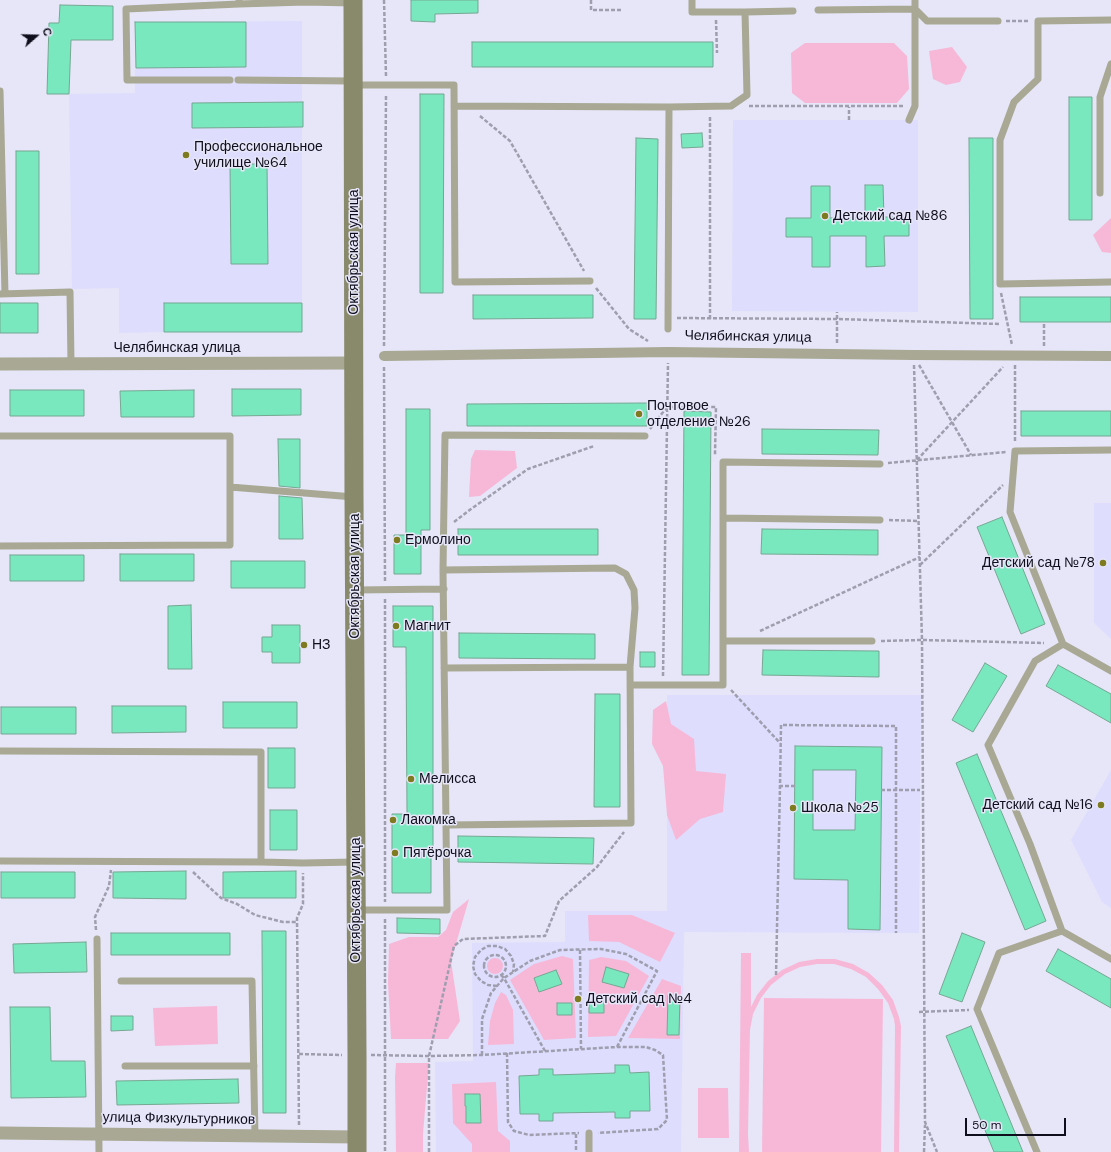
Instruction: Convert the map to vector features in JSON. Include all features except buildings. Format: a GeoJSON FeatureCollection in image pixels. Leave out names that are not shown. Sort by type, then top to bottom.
{"type":"FeatureCollection","features":[{"type":"Feature","properties":{"kind":"main road","name":"Октябрьская улица"},"geometry":{"type":"LineString","coordinates":[[353,2],[357,1145]]}},
{"type":"Feature","properties":{"kind":"street","name":"Челябинская улица"},"geometry":{"type":"LineString","coordinates":[[384,356],[668,352],[1111,356]]}},
{"type":"Feature","properties":{"kind":"street","name":"Челябинская улица"},"geometry":{"type":"LineString","coordinates":[[0,364],[354,363]]}},
{"type":"Feature","properties":{"kind":"street","name":"улица Физкультурников"},"geometry":{"type":"LineString","coordinates":[[0,1133],[299,1137],[357,1145]]}},
{"type":"Feature","properties":{"kind":"lane"},"geometry":{"type":"LineString","coordinates":[[692,0],[692,12],[793,11]]}},
{"type":"Feature","properties":{"kind":"lane"},"geometry":{"type":"LineString","coordinates":[[909,120],[915,106],[915,0]]}},
{"type":"Feature","properties":{"kind":"lane"},"geometry":{"type":"LineString","coordinates":[[230,80],[127,80],[126,8],[239,2],[353,2]]}},
{"type":"Feature","properties":{"kind":"lane"},"geometry":{"type":"LineString","coordinates":[[818,10],[915,9],[927,21],[998,21]]}},
{"type":"Feature","properties":{"kind":"lane"},"geometry":{"type":"LineString","coordinates":[[454,106],[731,106],[746,95],[744,12]]}},
{"type":"Feature","properties":{"kind":"lane"},"geometry":{"type":"LineString","coordinates":[[1111,20],[1038,21],[1038,79],[1014,102],[1000,140],[1000,284],[1111,282]]}},
{"type":"Feature","properties":{"kind":"lane"},"geometry":{"type":"LineString","coordinates":[[1100,193],[1100,97],[1111,64]]}},
{"type":"Feature","properties":{"kind":"lane"},"geometry":{"type":"LineString","coordinates":[[238,80],[386,85],[454,85],[455,282],[590,281]]}},
{"type":"Feature","properties":{"kind":"lane"},"geometry":{"type":"LineString","coordinates":[[0,91],[2,294],[70,292],[71,364]]}},
{"type":"Feature","properties":{"kind":"lane"},"geometry":{"type":"LineString","coordinates":[[668,329],[669,107]]}},
{"type":"Feature","properties":{"kind":"lane"},"geometry":{"type":"LineString","coordinates":[[356,910],[447,910],[444,668],[445,435],[647,434]]}},
{"type":"Feature","properties":{"kind":"lane"},"geometry":{"type":"LineString","coordinates":[[0,436],[230,436],[230,545],[0,546]]}},
{"type":"Feature","properties":{"kind":"lane"},"geometry":{"type":"LineString","coordinates":[[1111,450],[1015,451],[1010,512],[1063,644],[1111,671]]}},
{"type":"Feature","properties":{"kind":"lane"},"geometry":{"type":"LineString","coordinates":[[630,685],[723,686],[723,462],[880,464]]}},
{"type":"Feature","properties":{"kind":"lane"},"geometry":{"type":"LineString","coordinates":[[230,487],[354,497]]}},
{"type":"Feature","properties":{"kind":"lane"},"geometry":{"type":"LineString","coordinates":[[723,518],[880,520]]}},
{"type":"Feature","properties":{"kind":"lane"},"geometry":{"type":"LineString","coordinates":[[444,570],[615,568],[626,574],[634,590],[635,608],[630,667],[631,823],[446,824]]}},
{"type":"Feature","properties":{"kind":"lane"},"geometry":{"type":"LineString","coordinates":[[355,590],[444,589]]}},
{"type":"Feature","properties":{"kind":"lane"},"geometry":{"type":"LineString","coordinates":[[723,641],[872,641]]}},
{"type":"Feature","properties":{"kind":"lane"},"geometry":{"type":"LineString","coordinates":[[1063,644],[1035,661],[988,745],[1030,844],[1062,930],[1111,958]]}},
{"type":"Feature","properties":{"kind":"lane"},"geometry":{"type":"LineString","coordinates":[[444,668],[630,667]]}},
{"type":"Feature","properties":{"kind":"lane"},"geometry":{"type":"LineString","coordinates":[[0,751],[261,752],[260,862]]}},
{"type":"Feature","properties":{"kind":"lane"},"geometry":{"type":"LineString","coordinates":[[0,861],[356,862]]}},
{"type":"Feature","properties":{"kind":"lane"},"geometry":{"type":"LineString","coordinates":[[1037,1152],[977,1009],[999,953],[1062,930]]}},
{"type":"Feature","properties":{"kind":"lane"},"geometry":{"type":"LineString","coordinates":[[97,939],[99,1152]]}},
{"type":"Feature","properties":{"kind":"lane"},"geometry":{"type":"LineString","coordinates":[[121,980],[252,981],[255,1136]]}},
{"type":"Feature","properties":{"kind":"lane"},"geometry":{"type":"LineString","coordinates":[[125,1066],[254,1066]]}},
{"type":"Feature","properties":{"kind":"lane"},"geometry":{"type":"LineString","coordinates":[[590,1133],[590,1152]]}},
{"type":"Feature","properties":{"kind":"path"},"geometry":{"type":"LineString","coordinates":[[384,0],[386,85],[384,356],[385,1152]]}},
{"type":"Feature","properties":{"kind":"path"},"geometry":{"type":"LineString","coordinates":[[591,0],[591,10],[620,10]]}},
{"type":"Feature","properties":{"kind":"path"},"geometry":{"type":"LineString","coordinates":[[716,12],[716,53]]}},
{"type":"Feature","properties":{"kind":"path"},"geometry":{"type":"LineString","coordinates":[[998,21],[1038,21]]}},
{"type":"Feature","properties":{"kind":"path"},"geometry":{"type":"LineString","coordinates":[[469,106],[510,141],[590,281],[629,329],[668,352],[663,678]]}},
{"type":"Feature","properties":{"kind":"path"},"geometry":{"type":"LineString","coordinates":[[710,106],[710,319]]}},
{"type":"Feature","properties":{"kind":"path"},"geometry":{"type":"LineString","coordinates":[[731,106],[915,106]]}},
{"type":"Feature","properties":{"kind":"path"},"geometry":{"type":"LineString","coordinates":[[848,120],[849,107]]}},
{"type":"Feature","properties":{"kind":"path"},"geometry":{"type":"LineString","coordinates":[[837,312],[837,354]]}},
{"type":"Feature","properties":{"kind":"path"},"geometry":{"type":"LineString","coordinates":[[668,318],[1000,324]]}},
{"type":"Feature","properties":{"kind":"path"},"geometry":{"type":"LineString","coordinates":[[1044,322],[1044,355]]}},
{"type":"Feature","properties":{"kind":"path"},"geometry":{"type":"LineString","coordinates":[[913,355],[971,455]]}},
{"type":"Feature","properties":{"kind":"path"},"geometry":{"type":"LineString","coordinates":[[913,355],[922,640],[924,1152]]}},
{"type":"Feature","properties":{"kind":"path"},"geometry":{"type":"LineString","coordinates":[[917,460],[1015,355]]}},
{"type":"Feature","properties":{"kind":"path"},"geometry":{"type":"LineString","coordinates":[[647,434],[667,407]]}},
{"type":"Feature","properties":{"kind":"path"},"geometry":{"type":"LineString","coordinates":[[667,407],[716,407],[715,463]]}},
{"type":"Feature","properties":{"kind":"path"},"geometry":{"type":"LineString","coordinates":[[444,530],[528,469],[598,445]]}},
{"type":"Feature","properties":{"kind":"path"},"geometry":{"type":"LineString","coordinates":[[880,464],[1015,451]]}},
{"type":"Feature","properties":{"kind":"path"},"geometry":{"type":"LineString","coordinates":[[920,566],[1013,475]]}},
{"type":"Feature","properties":{"kind":"path"},"geometry":{"type":"LineString","coordinates":[[880,520],[918,521]]}},
{"type":"Feature","properties":{"kind":"path"},"geometry":{"type":"LineString","coordinates":[[737,641],[920,557]]}},
{"type":"Feature","properties":{"kind":"path"},"geometry":{"type":"LineString","coordinates":[[872,641],[922,640],[1063,644]]}},
{"type":"Feature","properties":{"kind":"path"},"geometry":{"type":"LineString","coordinates":[[723,683],[737,695],[780,743]]}},
{"type":"Feature","properties":{"kind":"path"},"geometry":{"type":"LineString","coordinates":[[776,975],[781,725],[896,726],[896,933]]}},
{"type":"Feature","properties":{"kind":"path"},"geometry":{"type":"LineString","coordinates":[[780,786],[795,786]]}},
{"type":"Feature","properties":{"kind":"path"},"geometry":{"type":"LineString","coordinates":[[881,790],[920,790]]}},
{"type":"Feature","properties":{"kind":"path"},"geometry":{"type":"LineString","coordinates":[[429,1152],[429,1056],[454,946],[463,939],[545,936],[559,901],[597,867],[631,823]]}},
{"type":"Feature","properties":{"kind":"path"},"geometry":{"type":"LineString","coordinates":[[97,939],[95,917],[109,886],[111,861]]}},
{"type":"Feature","properties":{"kind":"path"},"geometry":{"type":"LineString","coordinates":[[182,862],[221,898],[238,904],[255,914],[283,922],[297,922]]}},
{"type":"Feature","properties":{"kind":"path"},"geometry":{"type":"LineString","coordinates":[[299,1137],[297,918],[303,904],[303,863]]}},
{"type":"Feature","properties":{"kind":"path"},"geometry":{"type":"LineString","coordinates":[[497,986],[488,985],[481,981],[475,974],[475,957],[481,950],[488,946],[497,946],[505,949],[511,956],[514,964],[512,973]]}},
{"type":"Feature","properties":{"kind":"path"},"geometry":{"type":"LineString","coordinates":[[482,1055],[482,1020],[491,993],[497,986],[503,976],[506,969],[505,962],[500,956],[492,956],[486,960],[484,967],[487,974],[494,977],[503,976],[512,973],[530,961],[560,950],[600,949],[626,954],[657,971],[617,1047]]}},
{"type":"Feature","properties":{"kind":"path"},"geometry":{"type":"LineString","coordinates":[[580,950],[581,1049]]}},
{"type":"Feature","properties":{"kind":"path"},"geometry":{"type":"LineString","coordinates":[[503,976],[545,1051]]}},
{"type":"Feature","properties":{"kind":"path"},"geometry":{"type":"LineString","coordinates":[[920,1012],[977,1009]]}},
{"type":"Feature","properties":{"kind":"path"},"geometry":{"type":"LineString","coordinates":[[299,1054],[429,1056],[482,1055],[507,1053],[617,1047],[646,1048],[663,1055],[667,1120],[658,1129],[529,1135],[514,1131],[508,1122],[507,1053]]}},
{"type":"Feature","properties":{"kind":"path"},"geometry":{"type":"LineString","coordinates":[[924,1122],[937,1152]]}},
{"type":"Feature","properties":{"kind":"path"},"geometry":{"type":"LineString","coordinates":[[576,1134],[576,1152]]}},
{"type":"Feature","properties":{"kind":"shaded area","name":"Профессиональное училище №64"},"geometry":{"type":"Polygon","coordinates":[[[302,21],[302,303],[165,303],[164,332],[119,333],[119,288],[72,289],[69,94],[135,93],[135,22],[302,21]]]}},
{"type":"Feature","properties":{"kind":"shaded area"},"geometry":{"type":"Polygon","coordinates":[[[805,43],[894,43],[907,56],[909,89],[897,103],[805,103],[792,93],[791,53],[805,43]]]}},
{"type":"Feature","properties":{"kind":"shaded area"},"geometry":{"type":"Polygon","coordinates":[[[952,47],[967,67],[960,82],[946,85],[933,79],[929,51],[952,47]]]}},
{"type":"Feature","properties":{"kind":"shaded area","name":"Детский сад №86"},"geometry":{"type":"Polygon","coordinates":[[[733,120],[918,120],[918,312],[732,311],[733,120]]]}},
{"type":"Feature","properties":{"kind":"shaded area"},"geometry":{"type":"Polygon","coordinates":[[[1111,218],[1111,253],[1102,252],[1093,235],[1111,218]]]}},
{"type":"Feature","properties":{"kind":"shaded area"},"geometry":{"type":"Polygon","coordinates":[[[475,450],[515,451],[517,468],[480,496],[469,497],[471,459],[475,450]]]}},
{"type":"Feature","properties":{"kind":"shaded area","name":"Детский сад №78"},"geometry":{"type":"Polygon","coordinates":[[[1094,503],[1111,503],[1111,639],[1094,623],[1094,503]]]}},
{"type":"Feature","properties":{"kind":"shaded area"},"geometry":{"type":"Polygon","coordinates":[[[667,695],[921,695],[919,933],[684,932],[681,1152],[436,1152],[435,1062],[473,1061],[472,943],[565,942],[565,911],[667,911],[667,695]]]}},
{"type":"Feature","properties":{"kind":"shaded area"},"geometry":{"type":"Polygon","coordinates":[[[666,701],[671,724],[694,739],[696,771],[726,774],[723,812],[700,819],[676,840],[667,815],[663,766],[652,744],[653,710],[666,701]]]}},
{"type":"Feature","properties":{"kind":"shaded area","name":"Детский сад №16"},"geometry":{"type":"Polygon","coordinates":[[[1111,770],[1111,908],[1102,902],[1071,840],[1111,770]]]}},
{"type":"Feature","properties":{"kind":"shaded area"},"geometry":{"type":"Polygon","coordinates":[[[469,899],[451,961],[460,1021],[448,1039],[391,1039],[388,983],[389,944],[409,937],[438,937],[446,930],[453,912],[469,899]]]}},
{"type":"Feature","properties":{"kind":"shaded area"},"geometry":{"type":"Polygon","coordinates":[[[588,915],[632,915],[675,933],[660,962],[619,942],[589,941],[588,915]]]}},
{"type":"Feature","properties":{"kind":"shaded area"},"geometry":{"type":"Polygon","coordinates":[[[741,953],[751,953],[751,1007],[757,995],[768,981],[782,970],[799,962],[817,959],[835,959],[853,964],[869,973],[882,985],[893,1000],[901,1026],[899,1152],[894,1152],[895,1026],[888,1003],[878,989],[866,977],[851,969],[834,964],[817,964],[800,967],[785,974],[771,985],[761,998],[753,1014],[750,1030],[749,1152],[739,1152],[741,953]]]}},
{"type":"Feature","properties":{"kind":"shaded area"},"geometry":{"type":"Polygon","coordinates":[[[562,956],[573,959],[576,1038],[544,1040],[510,980],[534,964],[562,956]]]}},
{"type":"Feature","properties":{"kind":"shaded area"},"geometry":{"type":"Polygon","coordinates":[[[601,957],[626,961],[649,976],[616,1036],[588,1037],[589,960],[601,957]]]}},
{"type":"Feature","properties":{"kind":"shaded area"},"geometry":{"type":"Polygon","coordinates":[[[495,958],[502,963],[503,966],[498,973],[495,974],[488,969],[487,966],[492,959],[495,958]]]}},
{"type":"Feature","properties":{"kind":"shaded area"},"geometry":{"type":"Polygon","coordinates":[[[662,979],[681,986],[680,1039],[628,1038],[662,979]]]}},
{"type":"Feature","properties":{"kind":"shaded area"},"geometry":{"type":"Polygon","coordinates":[[[501,992],[506,995],[513,1010],[514,1044],[488,1045],[490,1021],[495,1003],[501,992]]]}},
{"type":"Feature","properties":{"kind":"shaded area"},"geometry":{"type":"Polygon","coordinates":[[[764,998],[883,999],[881,1152],[762,1152],[764,998]]]}},
{"type":"Feature","properties":{"kind":"shaded area"},"geometry":{"type":"Polygon","coordinates":[[[217,1006],[218,1044],[155,1046],[153,1008],[217,1006]]]}},
{"type":"Feature","properties":{"kind":"shaded area"},"geometry":{"type":"Polygon","coordinates":[[[396,1063],[429,1063],[423,1134],[423,1152],[396,1152],[396,1063]]]}},
{"type":"Feature","properties":{"kind":"shaded area"},"geometry":{"type":"Polygon","coordinates":[[[496,1082],[498,1131],[510,1141],[510,1152],[472,1152],[472,1144],[453,1123],[452,1084],[496,1082]]]}},
{"type":"Feature","properties":{"kind":"shaded area"},"geometry":{"type":"Polygon","coordinates":[[[698,1088],[728,1088],[729,1138],[698,1138],[698,1088]]]}},
{"type":"Feature","properties":{"kind":"place","name":"Профессиональное училище №64"},"geometry":{"type":"Point","coordinates":[186,155]}},
{"type":"Feature","properties":{"kind":"place","name":"Детский сад №86"},"geometry":{"type":"Point","coordinates":[825,216]}},
{"type":"Feature","properties":{"kind":"place","name":"Почтовое отделение №26"},"geometry":{"type":"Point","coordinates":[639,414]}},
{"type":"Feature","properties":{"kind":"place","name":"Ермолино"},"geometry":{"type":"Point","coordinates":[397,540]}},
{"type":"Feature","properties":{"kind":"place","name":"Детский сад №78"},"geometry":{"type":"Point","coordinates":[1103,563]}},
{"type":"Feature","properties":{"kind":"place","name":"Магнит"},"geometry":{"type":"Point","coordinates":[396,626]}},
{"type":"Feature","properties":{"kind":"place","name":"НЗ"},"geometry":{"type":"Point","coordinates":[304,645]}},
{"type":"Feature","properties":{"kind":"place","name":"Мелисса"},"geometry":{"type":"Point","coordinates":[411,779]}},
{"type":"Feature","properties":{"kind":"place","name":"Детский сад №16"},"geometry":{"type":"Point","coordinates":[1101,805]}},
{"type":"Feature","properties":{"kind":"place","name":"Школа №25"},"geometry":{"type":"Point","coordinates":[793,808]}},
{"type":"Feature","properties":{"kind":"place","name":"Лакомка"},"geometry":{"type":"Point","coordinates":[393,820]}},
{"type":"Feature","properties":{"kind":"place","name":"Пятёрочка"},"geometry":{"type":"Point","coordinates":[395,853]}},
{"type":"Feature","properties":{"kind":"place","name":"Детский сад №4"},"geometry":{"type":"Point","coordinates":[578,999]}}]}
